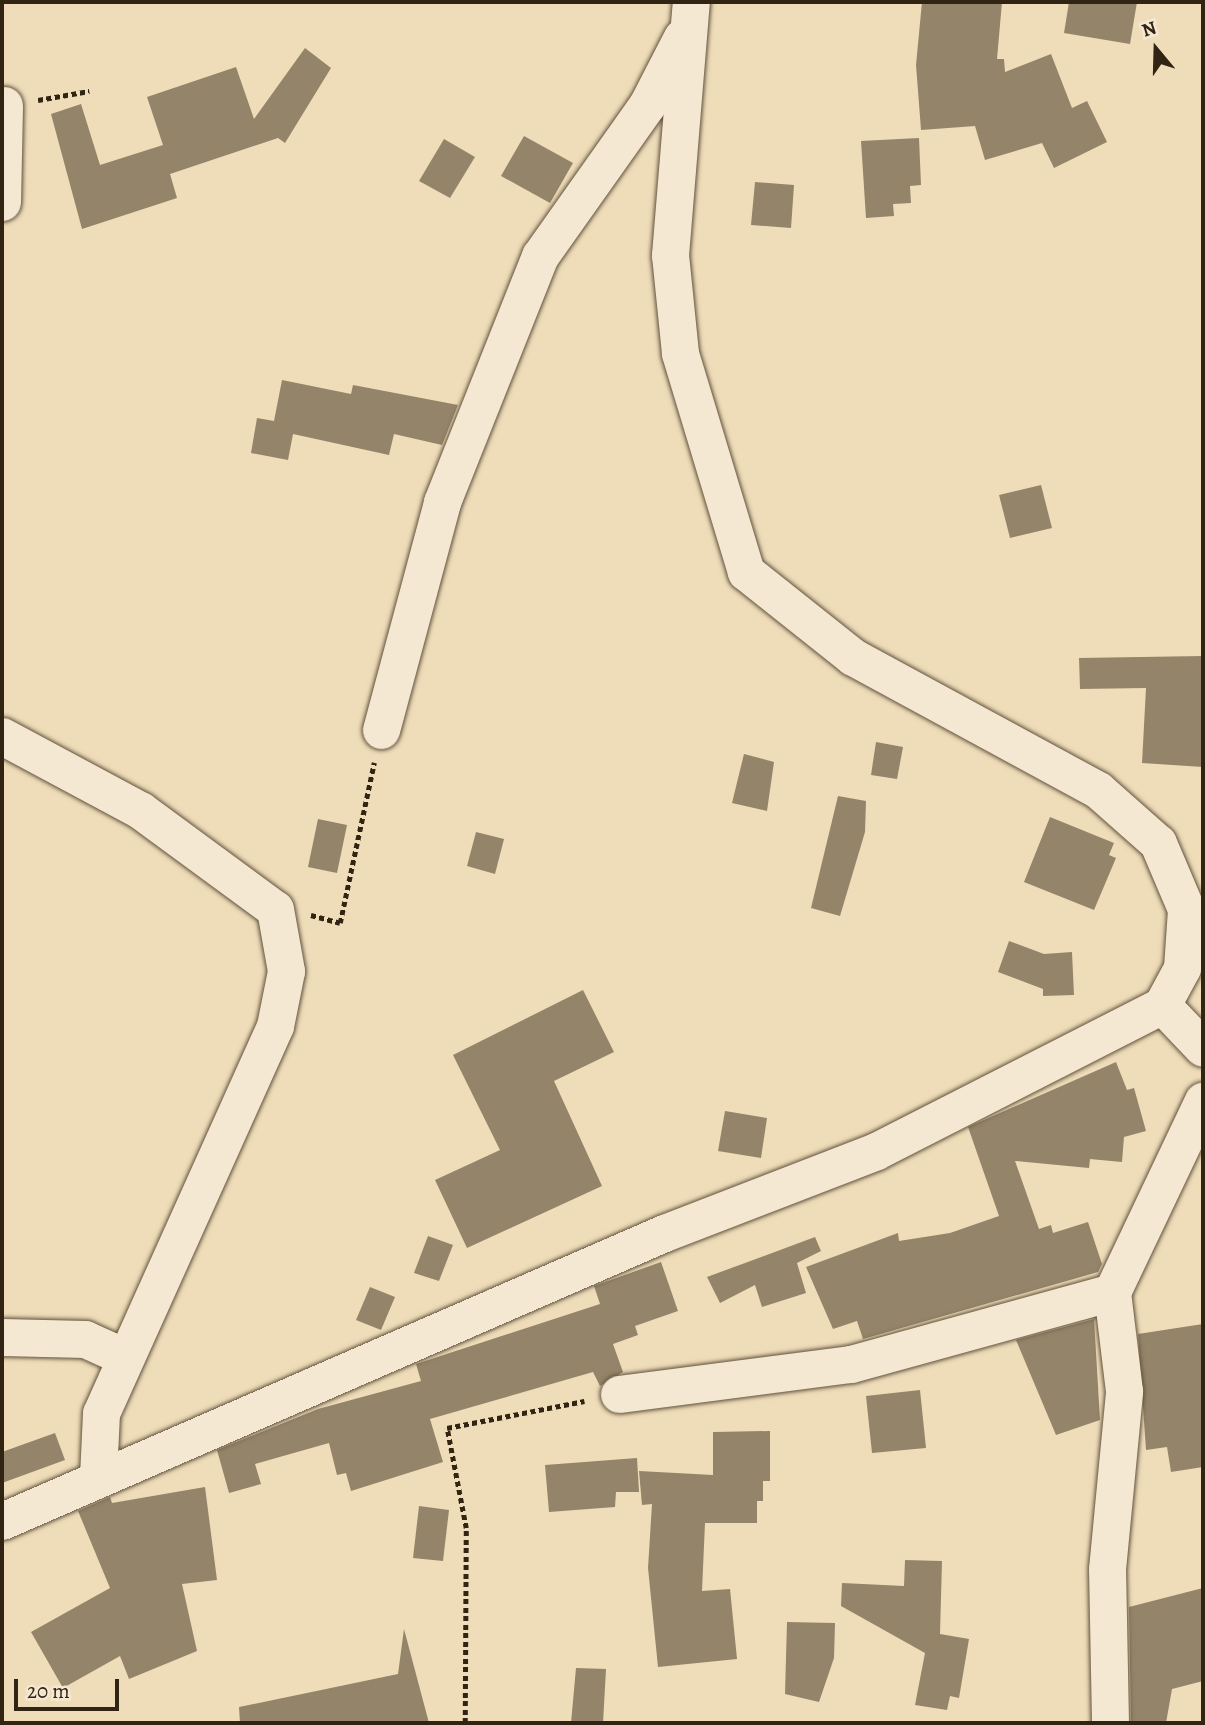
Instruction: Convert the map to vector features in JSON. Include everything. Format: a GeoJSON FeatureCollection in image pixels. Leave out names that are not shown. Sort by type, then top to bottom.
{"type":"FeatureCollection","features":[{"type":"Feature","properties":{"kind":"street"},"geometry":{"type":"LineString","coordinates":[[381,730],[442,502],[540,256],[647,104],[691,12]]}},
{"type":"Feature","properties":{"kind":"street"},"geometry":{"type":"LineString","coordinates":[[2,1521],[664,1233],[876,1151],[1163,1004],[1195,948],[1186,909],[1158,843],[1098,789],[853,657],[746,572],[680,353],[670,255],[691,12]]}},
{"type":"Feature","properties":{"kind":"street"},"geometry":{"type":"LineString","coordinates":[[2,202],[4,105]]}},
{"type":"Feature","properties":{"kind":"street"},"geometry":{"type":"LineString","coordinates":[[2,736],[140,810],[275,909],[286,971],[275,1026],[100,1413],[98,1477]]}},
{"type":"Feature","properties":{"kind":"street"},"geometry":{"type":"LineString","coordinates":[[1163,1004],[1203,1048]]}},
{"type":"Feature","properties":{"kind":"street"},"geometry":{"type":"LineString","coordinates":[[1110,1723],[1107,1569],[1124,1391],[1112,1292],[1203,1100]]}},
{"type":"Feature","properties":{"kind":"street"},"geometry":{"type":"LineString","coordinates":[[619,1394],[851,1364],[1112,1292]]}},
{"type":"Feature","properties":{"kind":"street"},"geometry":{"type":"LineString","coordinates":[[2,1337],[85,1339],[125,1357]]}},
{"type":"Feature","properties":{"kind":"path"},"geometry":{"type":"LineString","coordinates":[[4,105],[89,91]]}},
{"type":"Feature","properties":{"kind":"path"},"geometry":{"type":"LineString","coordinates":[[286,971],[307,914],[340,923],[381,730]]}},
{"type":"Feature","properties":{"kind":"path"},"geometry":{"type":"LineString","coordinates":[[465,1723],[466,1528],[447,1428],[619,1394]]}},
{"type":"Feature","properties":{"kind":"building"},"geometry":{"type":"Polygon","coordinates":[[[922,2],[1002,2],[997,59],[1004,59],[1005,72],[1051,54],[1072,108],[1087,101],[1107,142],[1054,168],[1042,143],[985,160],[975,126],[921,130],[916,65],[922,2]]]}},
{"type":"Feature","properties":{"kind":"building"},"geometry":{"type":"Polygon","coordinates":[[[1069,2],[1137,2],[1130,44],[1064,33],[1069,2]]]}},
{"type":"Feature","properties":{"kind":"building"},"geometry":{"type":"Polygon","coordinates":[[[305,48],[331,68],[285,143],[278,138],[170,174],[177,198],[82,229],[51,114],[81,104],[100,165],[163,145],[147,97],[236,67],[254,119],[305,48]]]}},
{"type":"Feature","properties":{"kind":"building"},"geometry":{"type":"Polygon","coordinates":[[[524,136],[573,163],[550,203],[501,176],[524,136]]]}},
{"type":"Feature","properties":{"kind":"building"},"geometry":{"type":"Polygon","coordinates":[[[919,138],[921,185],[910,186],[911,203],[893,204],[894,216],[866,218],[861,141],[919,138]]]}},
{"type":"Feature","properties":{"kind":"building"},"geometry":{"type":"Polygon","coordinates":[[[444,139],[475,157],[450,198],[419,181],[444,139]]]}},
{"type":"Feature","properties":{"kind":"building"},"geometry":{"type":"Polygon","coordinates":[[[755,182],[794,185],[791,228],[751,225],[755,182]]]}},
{"type":"Feature","properties":{"kind":"building"},"geometry":{"type":"Polygon","coordinates":[[[282,380],[351,394],[353,385],[458,405],[442,445],[394,434],[389,455],[293,434],[288,460],[251,453],[257,418],[274,421],[282,380]]]}},
{"type":"Feature","properties":{"kind":"building"},"geometry":{"type":"Polygon","coordinates":[[[1041,485],[1052,528],[1010,538],[999,495],[1041,485]]]}},
{"type":"Feature","properties":{"kind":"building"},"geometry":{"type":"Polygon","coordinates":[[[1203,656],[1203,767],[1142,763],[1146,688],[1080,689],[1079,658],[1203,656]]]}},
{"type":"Feature","properties":{"kind":"building"},"geometry":{"type":"Polygon","coordinates":[[[876,742],[903,747],[897,779],[871,775],[876,742]]]}},
{"type":"Feature","properties":{"kind":"building"},"geometry":{"type":"Polygon","coordinates":[[[744,754],[774,762],[767,811],[732,803],[744,754]]]}},
{"type":"Feature","properties":{"kind":"building"},"geometry":{"type":"Polygon","coordinates":[[[838,796],[866,801],[865,832],[840,916],[811,908],[838,796]]]}},
{"type":"Feature","properties":{"kind":"building"},"geometry":{"type":"Polygon","coordinates":[[[1050,817],[1114,843],[1109,855],[1116,858],[1094,910],[1024,882],[1050,817]]]}},
{"type":"Feature","properties":{"kind":"building"},"geometry":{"type":"Polygon","coordinates":[[[318,819],[347,825],[337,873],[308,867],[318,819]]]}},
{"type":"Feature","properties":{"kind":"building"},"geometry":{"type":"Polygon","coordinates":[[[476,832],[504,839],[495,874],[467,866],[476,832]]]}},
{"type":"Feature","properties":{"kind":"building"},"geometry":{"type":"Polygon","coordinates":[[[1009,941],[1044,954],[1072,952],[1074,995],[1043,996],[1043,989],[998,972],[1009,941]]]}},
{"type":"Feature","properties":{"kind":"building"},"geometry":{"type":"Polygon","coordinates":[[[583,990],[614,1052],[554,1081],[602,1186],[467,1248],[435,1180],[500,1150],[453,1055],[583,990]]]}},
{"type":"Feature","properties":{"kind":"building"},"geometry":{"type":"Polygon","coordinates":[[[1116,1062],[1127,1090],[1134,1088],[1146,1131],[1124,1137],[1122,1162],[1090,1159],[1089,1168],[1015,1161],[1039,1229],[1051,1225],[1053,1233],[1088,1222],[1102,1264],[1098,1272],[863,1339],[857,1321],[833,1329],[806,1267],[898,1233],[899,1241],[950,1233],[999,1216],[968,1127],[1116,1062]]]}},
{"type":"Feature","properties":{"kind":"building"},"geometry":{"type":"Polygon","coordinates":[[[725,1111],[767,1118],[761,1158],[718,1151],[725,1111]]]}},
{"type":"Feature","properties":{"kind":"building"},"geometry":{"type":"Polygon","coordinates":[[[428,1236],[453,1245],[439,1281],[414,1273],[428,1236]]]}},
{"type":"Feature","properties":{"kind":"building"},"geometry":{"type":"Polygon","coordinates":[[[815,1237],[821,1251],[797,1263],[806,1293],[762,1307],[755,1285],[720,1303],[707,1277],[815,1237]]]}},
{"type":"Feature","properties":{"kind":"building"},"geometry":{"type":"Polygon","coordinates":[[[661,1262],[678,1311],[635,1326],[638,1335],[613,1344],[623,1372],[600,1386],[593,1372],[430,1419],[443,1462],[351,1491],[346,1473],[337,1475],[329,1443],[255,1464],[261,1484],[229,1493],[217,1450],[318,1409],[421,1381],[416,1364],[600,1304],[594,1286],[661,1262]]]}},
{"type":"Feature","properties":{"kind":"building"},"geometry":{"type":"Polygon","coordinates":[[[370,1287],[395,1297],[381,1330],[356,1320],[370,1287]]]}},
{"type":"Feature","properties":{"kind":"building"},"geometry":{"type":"Polygon","coordinates":[[[1094,1319],[1100,1420],[1056,1435],[1016,1340],[1094,1319]]]}},
{"type":"Feature","properties":{"kind":"building"},"geometry":{"type":"Polygon","coordinates":[[[1203,1324],[1203,1467],[1171,1472],[1167,1447],[1146,1450],[1138,1334],[1203,1324]]]}},
{"type":"Feature","properties":{"kind":"building"},"geometry":{"type":"Polygon","coordinates":[[[920,1390],[926,1448],[872,1453],[866,1396],[920,1390]]]}},
{"type":"Feature","properties":{"kind":"building"},"geometry":{"type":"Polygon","coordinates":[[[770,1431],[770,1481],[763,1481],[763,1501],[757,1501],[757,1523],[705,1523],[702,1591],[730,1589],[737,1659],[658,1667],[648,1568],[652,1504],[642,1505],[639,1471],[713,1475],[713,1432],[770,1431]]]}},
{"type":"Feature","properties":{"kind":"building"},"geometry":{"type":"Polygon","coordinates":[[[55,1433],[65,1460],[2,1483],[2,1452],[55,1433]]]}},
{"type":"Feature","properties":{"kind":"building"},"geometry":{"type":"Polygon","coordinates":[[[637,1458],[639,1492],[616,1492],[615,1507],[549,1512],[545,1465],[637,1458]]]}},
{"type":"Feature","properties":{"kind":"building"},"geometry":{"type":"Polygon","coordinates":[[[205,1487],[217,1580],[182,1584],[197,1651],[129,1679],[120,1656],[63,1688],[31,1632],[110,1588],[78,1511],[110,1497],[112,1503],[205,1487]]]}},
{"type":"Feature","properties":{"kind":"building"},"geometry":{"type":"Polygon","coordinates":[[[419,1506],[449,1510],[443,1561],[413,1558],[419,1506]]]}},
{"type":"Feature","properties":{"kind":"building"},"geometry":{"type":"Polygon","coordinates":[[[905,1560],[942,1561],[940,1634],[969,1639],[959,1698],[950,1696],[947,1710],[915,1705],[925,1653],[841,1606],[842,1583],[904,1586],[905,1560]]]}},
{"type":"Feature","properties":{"kind":"building"},"geometry":{"type":"Polygon","coordinates":[[[1203,1588],[1203,1681],[1172,1689],[1166,1723],[1131,1723],[1129,1607],[1203,1588]]]}},
{"type":"Feature","properties":{"kind":"building"},"geometry":{"type":"Polygon","coordinates":[[[787,1622],[835,1623],[834,1658],[819,1702],[785,1694],[787,1622]]]}},
{"type":"Feature","properties":{"kind":"building"},"geometry":{"type":"Polygon","coordinates":[[[404,1629],[429,1723],[240,1723],[239,1707],[398,1674],[404,1629]]]}},
{"type":"Feature","properties":{"kind":"building"},"geometry":{"type":"Polygon","coordinates":[[[576,1668],[606,1669],[603,1723],[571,1723],[576,1668]]]}}]}
